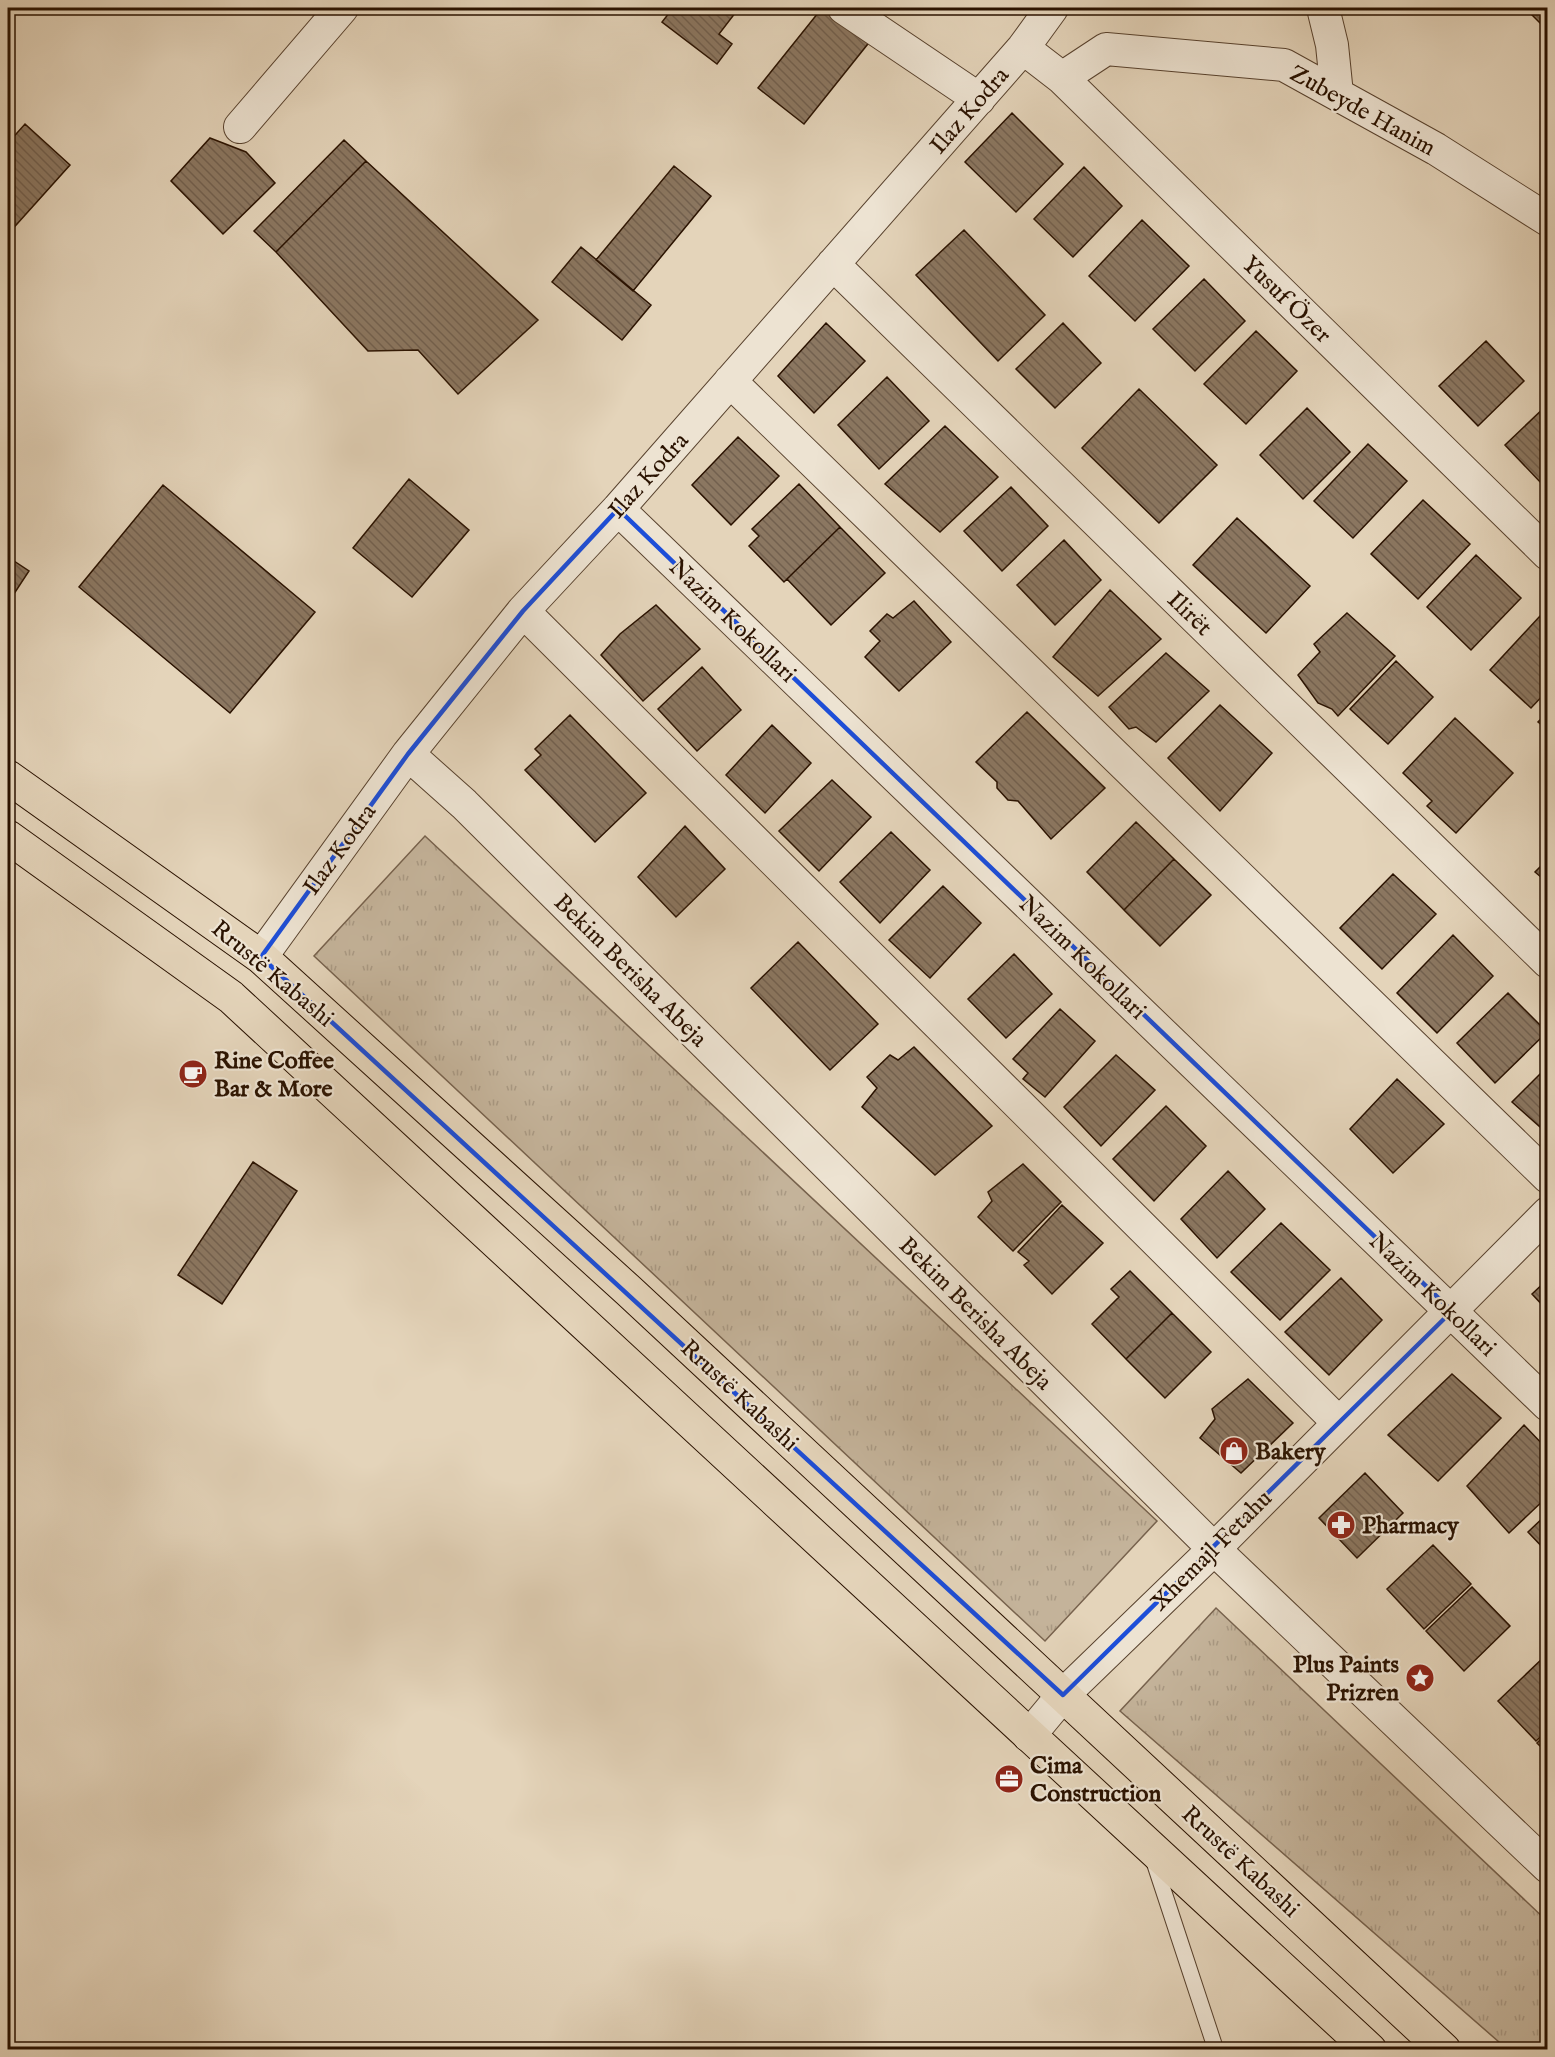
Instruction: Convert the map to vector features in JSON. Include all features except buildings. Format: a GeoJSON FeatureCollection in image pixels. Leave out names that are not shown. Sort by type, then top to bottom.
{"type":"FeatureCollection","features":[{"type":"Feature","properties":{"kind":"main road","name":"Rrustë Kabashi"},"geometry":{"type":"LineString","coordinates":[[8,777],[261,957],[629,1291],[1444,2049]]}},
{"type":"Feature","properties":{"kind":"main road","name":"Rrustë Kabashi"},"geometry":{"type":"LineString","coordinates":[[8,837],[231,997],[1370,2049]]}},
{"type":"Feature","properties":{"kind":"street"},"geometry":{"type":"LineString","coordinates":[[240,127],[342,8]]}},
{"type":"Feature","properties":{"kind":"street"},"geometry":{"type":"LineString","coordinates":[[844,8],[979,99]]}},
{"type":"Feature","properties":{"kind":"street","name":"Ilaz Kodra"},"geometry":{"type":"LineString","coordinates":[[261,957],[408,754],[523,610],[618,509],[979,99],[1023,48],[1052,8]]}},
{"type":"Feature","properties":{"kind":"street"},"geometry":{"type":"LineString","coordinates":[[1323,8],[1332,45],[1337,94]]}},
{"type":"Feature","properties":{"kind":"street","name":"Yusuf Özer"},"geometry":{"type":"LineString","coordinates":[[1023,48],[1062,78],[1548,554]]}},
{"type":"Feature","properties":{"kind":"street","name":"Zubeyde Hanim"},"geometry":{"type":"LineString","coordinates":[[1062,78],[1106,49],[1284,65],[1436,149],[1548,220]]}},
{"type":"Feature","properties":{"kind":"street","name":"Ilirët"},"geometry":{"type":"LineString","coordinates":[[833,264],[1548,962]]}},
{"type":"Feature","properties":{"kind":"street"},"geometry":{"type":"LineString","coordinates":[[730,381],[1548,1177]]}},
{"type":"Feature","properties":{"kind":"street","name":"Nazim Kokollari"},"geometry":{"type":"LineString","coordinates":[[618,509],[1548,1406]]}},
{"type":"Feature","properties":{"kind":"street"},"geometry":{"type":"LineString","coordinates":[[523,610],[1339,1423]]}},
{"type":"Feature","properties":{"kind":"street","name":"Bekim Berisha Abeja"},"geometry":{"type":"LineString","coordinates":[[408,754],[464,804],[1214,1549],[1548,1867]]}},
{"type":"Feature","properties":{"kind":"street","name":"Xhemajl Fetahu"},"geometry":{"type":"LineString","coordinates":[[1029,1736],[1063,1695],[1214,1549],[1548,1213]]}},
{"type":"Feature","properties":{"kind":"lane"},"geometry":{"type":"LineString","coordinates":[[1147,1842],[1216,2049]]}},
{"type":"Feature","properties":{"kind":"highlighted area"},"geometry":{"type":"Polygon","coordinates":[[[618,509],[1452,1311],[1063,1695],[261,957],[408,754],[523,611],[618,509]]]}},
{"type":"Feature","properties":{"kind":"green space"},"geometry":{"type":"Polygon","coordinates":[[[425,836],[1157,1521],[1045,1641],[314,956],[425,836]]]}},
{"type":"Feature","properties":{"kind":"green space"},"geometry":{"type":"Polygon","coordinates":[[[1216,1608],[1547,1921],[1547,2049],[1507,2049],[1120,1711],[1216,1608]]]}},
{"type":"Feature","properties":{"kind":"place","name":"Rine Coffee Bar & More"},"geometry":{"type":"Point","coordinates":[193,1074]}},
{"type":"Feature","properties":{"kind":"place","name":"Bakery"},"geometry":{"type":"Point","coordinates":[1234,1451]}},
{"type":"Feature","properties":{"kind":"place","name":"Pharmacy"},"geometry":{"type":"Point","coordinates":[1341,1525]}},
{"type":"Feature","properties":{"kind":"place","name":"Plus Paints Prizren"},"geometry":{"type":"Point","coordinates":[1420,1678]}},
{"type":"Feature","properties":{"kind":"place","name":"Cima Construction"},"geometry":{"type":"Point","coordinates":[1009,1779]}}]}
